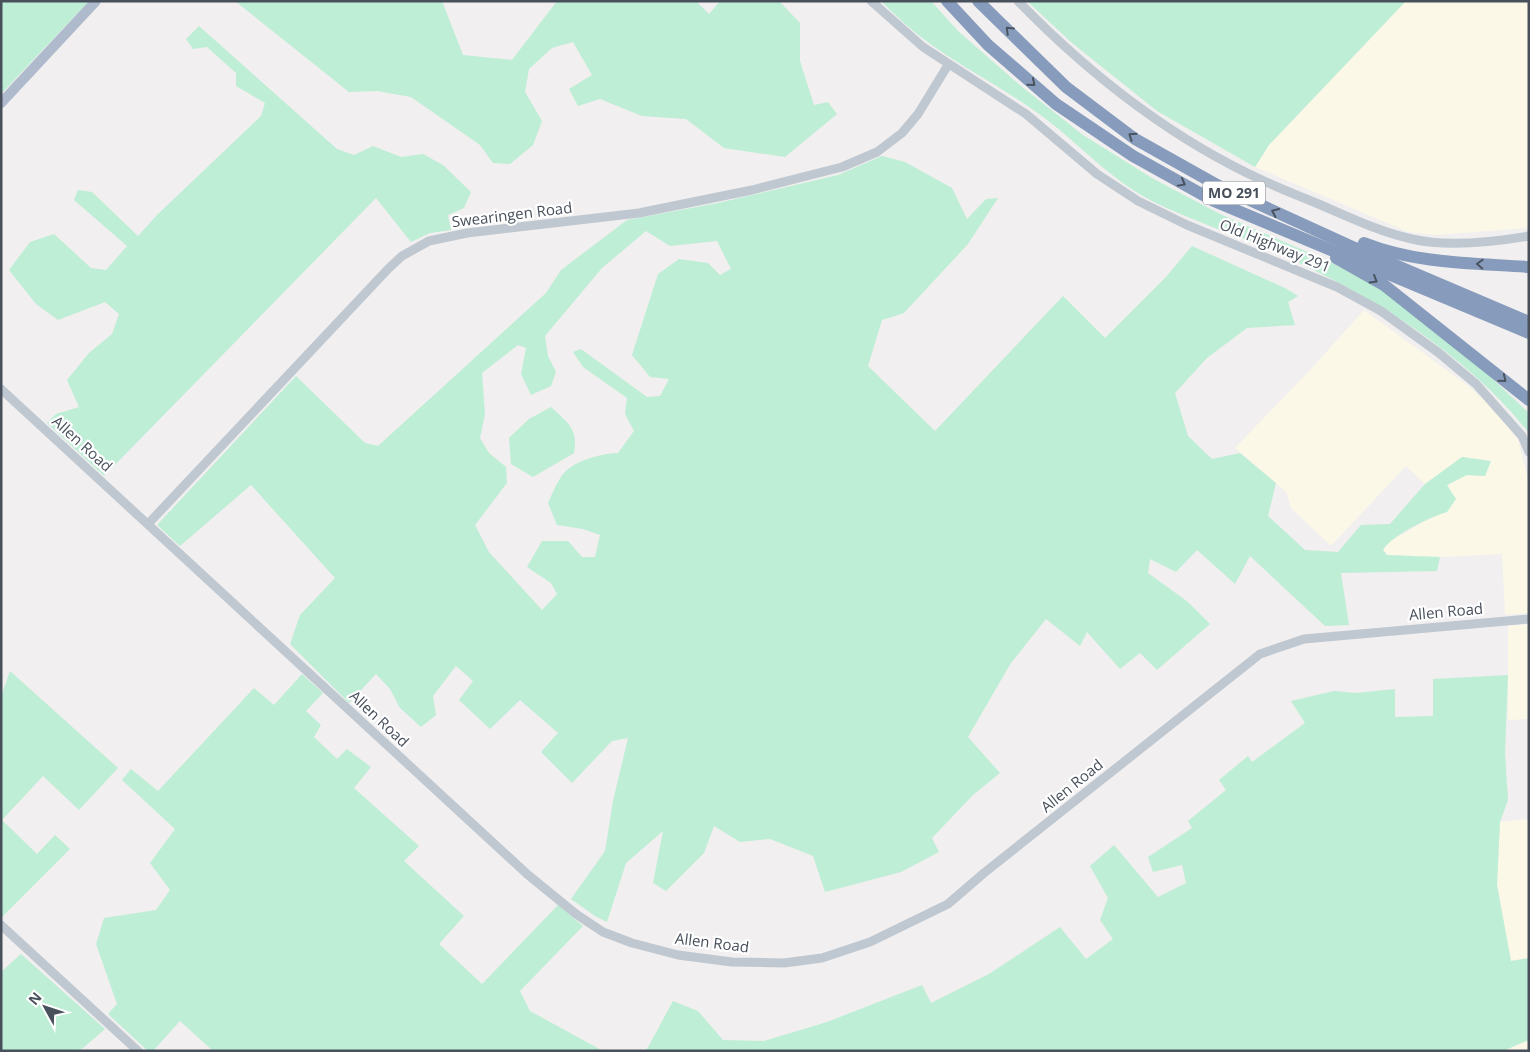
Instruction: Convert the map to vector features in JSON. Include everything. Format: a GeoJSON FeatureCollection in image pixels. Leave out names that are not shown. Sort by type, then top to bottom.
{"type":"FeatureCollection","features":[{"type":"Feature","properties":{"kind":"highway","name":"MO 291"},"geometry":{"type":"LineString","coordinates":[[946,1],[988,45],[1056,104],[1134,156],[1214,201],[1529,333]]}},
{"type":"Feature","properties":{"kind":"highway","name":"MO 291"},"geometry":{"type":"LineString","coordinates":[[978,1],[1066,87],[1135,139],[1217,186],[1529,322]]}},
{"type":"Feature","properties":{"kind":"highway"},"geometry":{"type":"LineString","coordinates":[[1298,222],[1407,257],[1432,261],[1529,266]]}},
{"type":"Feature","properties":{"kind":"highway"},"geometry":{"type":"LineString","coordinates":[[1318,245],[1384,285],[1529,402]]}},
{"type":"Feature","properties":{"kind":"main road"},"geometry":{"type":"LineString","coordinates":[[1,103],[96,1]]}},
{"type":"Feature","properties":{"kind":"street","name":"Old Highway 291"},"geometry":{"type":"LineString","coordinates":[[871,1],[897,26],[948,65],[1026,114],[1097,174],[1138,201],[1187,225],[1338,287],[1380,311],[1439,353],[1476,384],[1522,436],[1529,452]]}},
{"type":"Feature","properties":{"kind":"street"},"geometry":{"type":"LineString","coordinates":[[1018,1],[1062,44],[1136,104],[1189,140],[1264,181],[1382,230],[1413,240],[1454,243],[1529,236]]}},
{"type":"Feature","properties":{"kind":"street","name":"Swearingen Road"},"geometry":{"type":"LineString","coordinates":[[148,524],[389,268],[414,248],[429,241],[467,233],[639,213],[752,190],[842,167],[877,152],[902,133],[918,114],[948,65]]}},
{"type":"Feature","properties":{"kind":"street","name":"Allen Road"},"geometry":{"type":"LineString","coordinates":[[1,389],[520,868],[576,914],[603,932],[632,943],[678,955],[732,962],[784,963],[822,958],[870,942],[948,904],[984,873],[1260,654],[1304,639],[1529,619]]}},
{"type":"Feature","properties":{"kind":"street"},"geometry":{"type":"LineString","coordinates":[[1,926],[138,1051]]}},
{"type":"Feature","properties":{"kind":"shaded area"},"geometry":{"type":"Polygon","coordinates":[[[1406,1],[1529,1],[1529,228],[1436,235],[1408,232],[1255,167],[1269,145],[1406,1]]]}},
{"type":"Feature","properties":{"kind":"shaded area"},"geometry":{"type":"Polygon","coordinates":[[[1364,310],[1467,385],[1494,409],[1518,440],[1529,482],[1529,613],[1505,615],[1502,554],[1440,557],[1387,555],[1383,550],[1388,542],[1436,515],[1447,512],[1447,485],[1467,475],[1485,476],[1491,461],[1462,457],[1425,484],[1406,466],[1331,546],[1291,508],[1286,492],[1235,448],[1311,369],[1364,310]]]}},
{"type":"Feature","properties":{"kind":"shaded area"},"geometry":{"type":"Polygon","coordinates":[[[1529,624],[1529,719],[1508,720],[1508,626],[1529,624]]]}},
{"type":"Feature","properties":{"kind":"shaded area"},"geometry":{"type":"Polygon","coordinates":[[[1529,819],[1529,958],[1511,961],[1497,885],[1500,822],[1529,819]]]}},
{"type":"Feature","properties":{"kind":"shaded area"},"geometry":{"type":"Polygon","coordinates":[[[1529,1040],[1529,1051],[1503,1051],[1529,1040]]]}},
{"type":"Feature","properties":{"kind":"green space"},"geometry":{"type":"Polygon","coordinates":[[[1,1],[89,1],[1,94],[1,1]]]}},
{"type":"Feature","properties":{"kind":"green space"},"geometry":{"type":"Polygon","coordinates":[[[235,1],[442,1],[463,55],[512,60],[557,1],[696,1],[709,14],[720,1],[779,1],[800,23],[800,61],[814,105],[828,102],[837,114],[785,157],[724,148],[686,119],[642,116],[600,99],[578,106],[569,89],[592,75],[573,42],[552,48],[529,69],[525,92],[542,121],[533,145],[510,164],[493,163],[480,145],[411,97],[377,91],[349,92],[235,1]]]}},
{"type":"Feature","properties":{"kind":"green space"},"geometry":{"type":"Polygon","coordinates":[[[881,1],[931,1],[958,31],[1021,86],[1083,135],[1152,178],[1220,214],[1330,262],[1379,288],[1482,369],[1529,413],[1529,433],[1505,405],[1448,353],[1383,308],[1316,271],[1266,248],[1201,223],[1139,194],[1036,112],[923,38],[881,1]]]}},
{"type":"Feature","properties":{"kind":"green space"},"geometry":{"type":"Polygon","coordinates":[[[1027,1],[1406,1],[1269,145],[1255,167],[1157,111],[1072,43],[1027,1]]]}},
{"type":"Feature","properties":{"kind":"green space"},"geometry":{"type":"Polygon","coordinates":[[[199,26],[337,149],[354,155],[373,146],[401,157],[423,154],[443,165],[471,192],[464,208],[448,215],[451,230],[430,233],[411,242],[376,198],[104,476],[47,423],[56,414],[79,407],[67,380],[89,353],[112,334],[119,314],[105,302],[58,320],[36,304],[9,270],[30,242],[54,234],[91,268],[106,270],[127,246],[74,200],[78,190],[92,192],[138,236],[157,215],[261,116],[265,103],[236,86],[236,73],[207,47],[193,49],[186,39],[199,26]]]}},
{"type":"Feature","properties":{"kind":"green space"},"geometry":{"type":"Polygon","coordinates":[[[882,156],[905,162],[952,188],[967,219],[986,199],[998,198],[968,244],[904,313],[882,320],[868,366],[935,431],[1063,296],[1105,338],[1166,277],[1192,246],[1285,288],[1298,296],[1288,302],[1295,325],[1247,328],[1207,358],[1175,393],[1188,436],[1212,459],[1240,453],[1276,483],[1268,516],[1305,550],[1338,552],[1361,525],[1390,524],[1425,484],[1462,457],[1491,461],[1485,476],[1467,475],[1447,485],[1456,499],[1447,512],[1422,522],[1394,538],[1383,550],[1387,555],[1440,557],[1437,571],[1341,573],[1349,625],[1325,626],[1250,556],[1235,584],[1197,550],[1176,572],[1150,559],[1148,573],[1188,602],[1210,624],[1157,670],[1140,653],[1120,669],[1087,632],[1080,646],[1046,619],[1011,663],[968,737],[1000,773],[973,795],[932,838],[939,852],[901,872],[825,892],[813,856],[770,839],[740,842],[714,826],[704,853],[666,891],[653,883],[663,831],[626,863],[607,922],[571,899],[605,851],[613,801],[628,738],[612,741],[572,783],[541,752],[558,733],[520,700],[490,729],[459,700],[473,681],[456,666],[433,696],[436,715],[421,727],[400,708],[390,689],[376,674],[349,703],[290,644],[300,615],[335,578],[251,485],[180,546],[157,525],[296,376],[365,443],[378,446],[546,293],[561,270],[627,220],[718,203],[838,175],[882,156]],[[646,231],[602,268],[545,336],[548,356],[556,372],[551,386],[531,395],[521,374],[526,348],[518,345],[482,373],[485,414],[480,438],[489,453],[506,467],[507,483],[475,525],[489,552],[542,610],[557,594],[551,583],[527,567],[542,541],[568,541],[582,557],[595,557],[600,535],[583,529],[557,525],[548,503],[557,484],[568,469],[581,461],[596,456],[618,453],[634,431],[625,414],[627,398],[583,367],[573,352],[581,349],[647,397],[660,396],[669,379],[650,377],[632,355],[658,274],[679,259],[708,263],[720,275],[731,269],[717,241],[670,246],[646,231]]]}},
{"type":"Feature","properties":{"kind":"green space"},"geometry":{"type":"Polygon","coordinates":[[[551,407],[567,422],[573,432],[575,438],[574,453],[533,477],[511,464],[509,438],[529,419],[551,407]]]}},
{"type":"Feature","properties":{"kind":"green space"},"geometry":{"type":"Polygon","coordinates":[[[10,671],[118,768],[79,810],[43,776],[2,820],[37,854],[55,835],[70,849],[2,917],[1,697],[10,671]]]}},
{"type":"Feature","properties":{"kind":"green space"},"geometry":{"type":"Polygon","coordinates":[[[302,674],[323,693],[306,711],[321,725],[314,737],[337,759],[347,749],[371,767],[354,788],[419,846],[404,861],[464,916],[439,944],[482,984],[558,905],[583,926],[520,991],[530,1011],[603,1051],[213,1051],[180,1021],[153,1051],[148,1051],[108,1014],[117,1004],[96,944],[104,918],[156,910],[170,890],[150,863],[175,829],[122,780],[131,769],[158,791],[254,688],[274,705],[302,674]]]}},
{"type":"Feature","properties":{"kind":"green space"},"geometry":{"type":"Polygon","coordinates":[[[1508,675],[1505,753],[1508,800],[1500,822],[1497,885],[1511,961],[1529,958],[1529,1040],[1503,1051],[641,1051],[647,1049],[673,1001],[698,1011],[723,1040],[764,1041],[827,1022],[922,985],[931,1003],[989,974],[1060,927],[1086,959],[1113,939],[1100,920],[1108,898],[1090,866],[1114,845],[1158,897],[1186,883],[1182,865],[1153,872],[1148,857],[1192,828],[1188,821],[1226,790],[1219,780],[1248,756],[1252,762],[1305,723],[1291,701],[1334,691],[1356,693],[1395,689],[1395,717],[1433,716],[1433,679],[1508,675]]]}},
{"type":"Feature","properties":{"kind":"green space"},"geometry":{"type":"Polygon","coordinates":[[[21,954],[105,1029],[83,1048],[76,1051],[1,1051],[1,972],[21,954]]]}}]}
